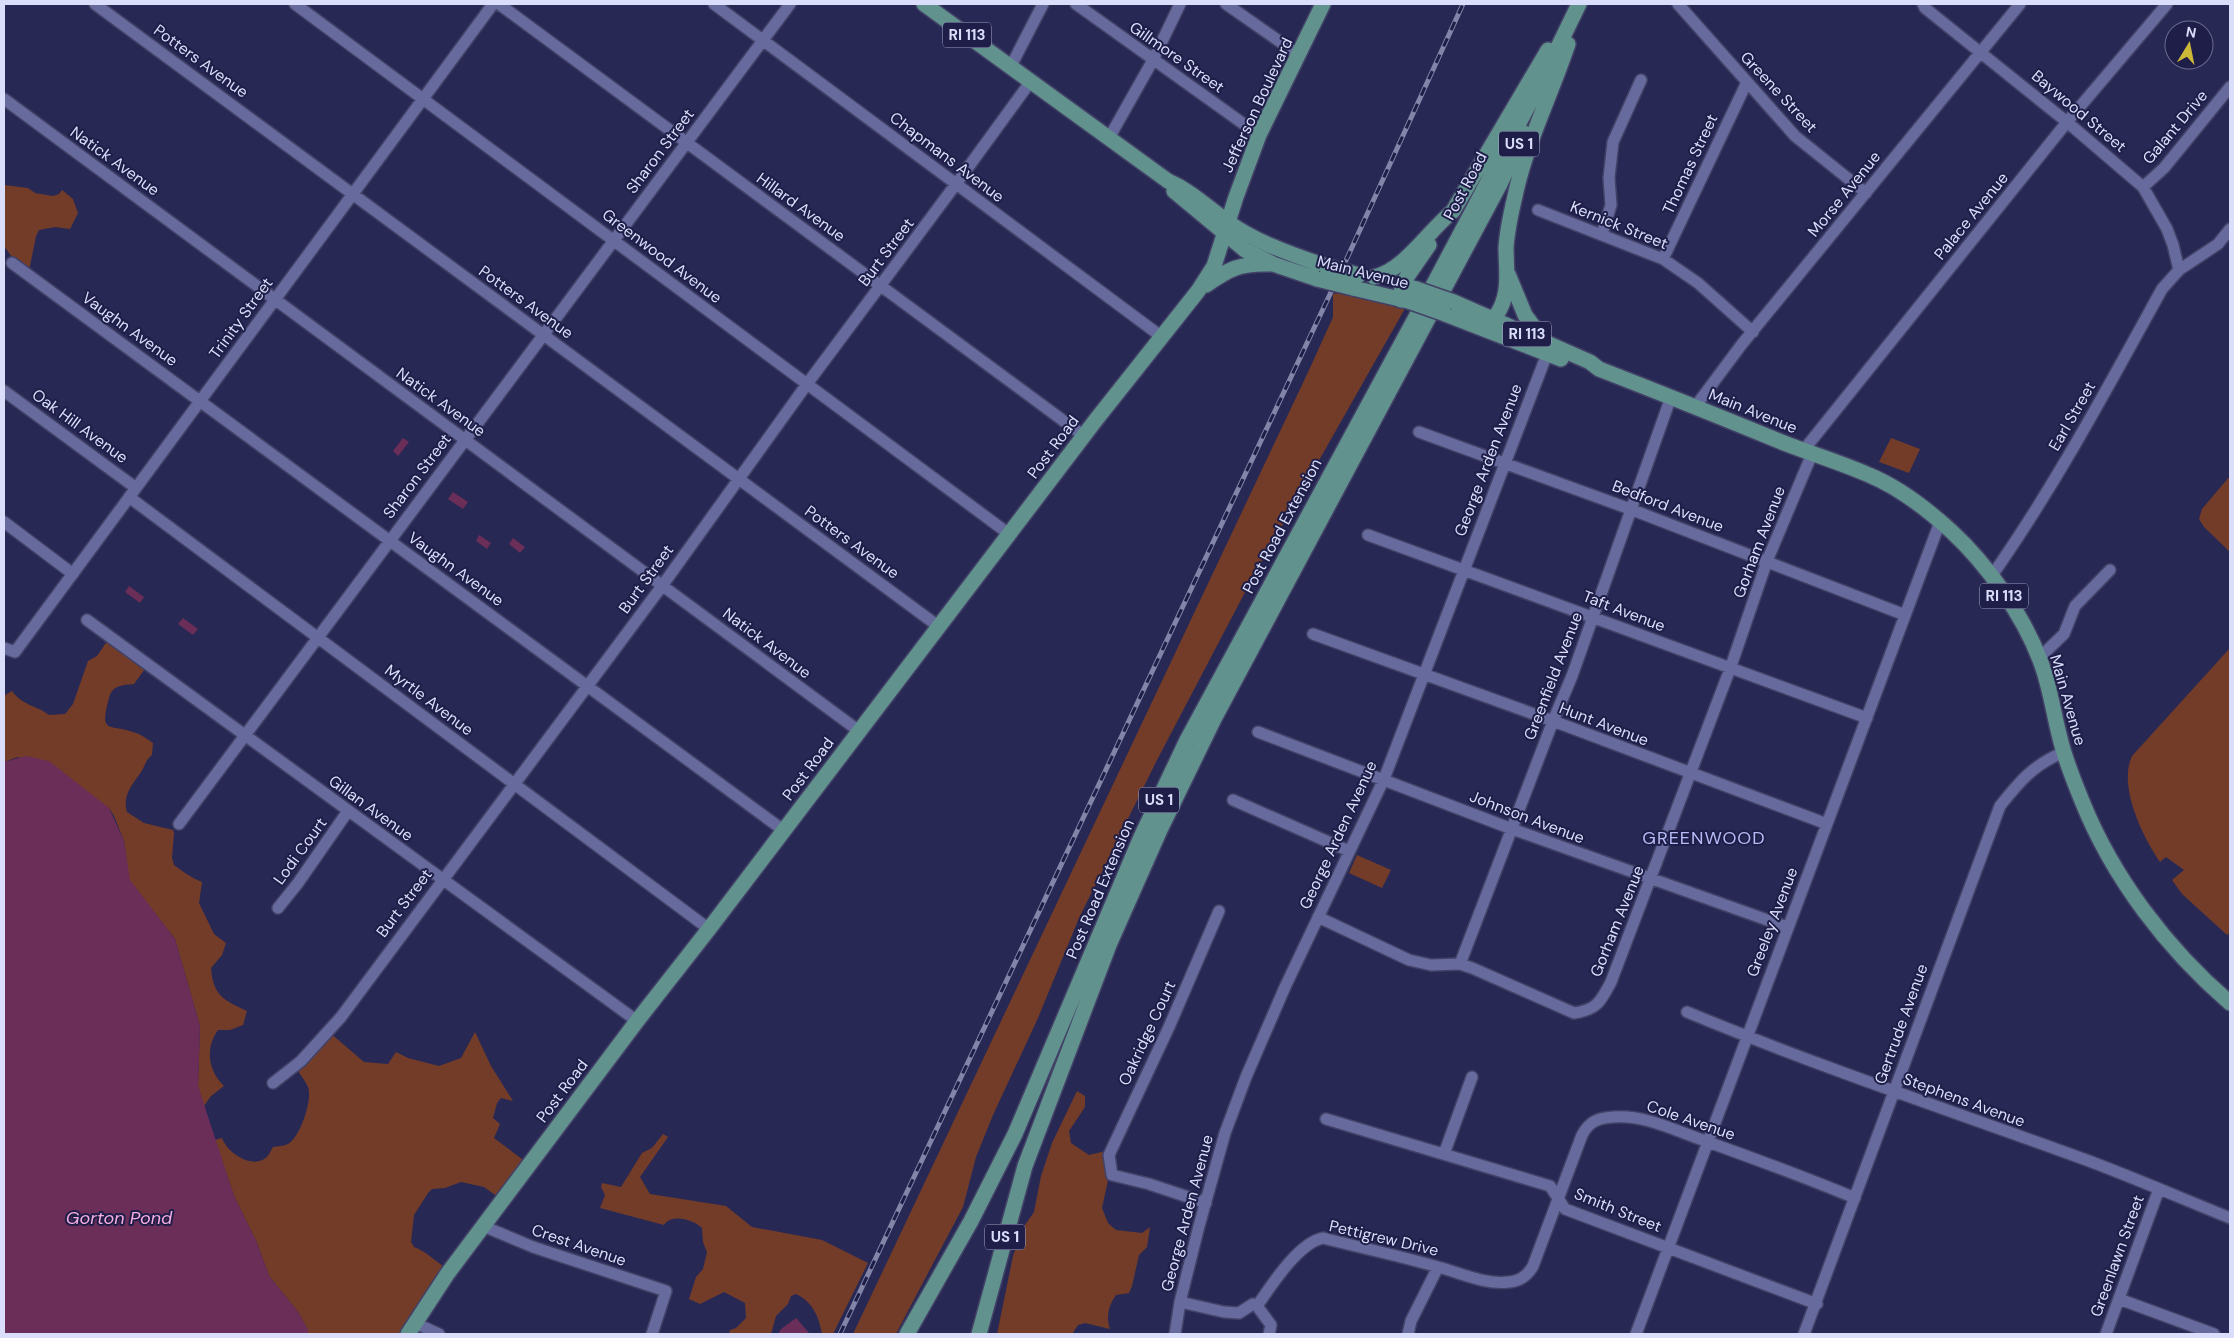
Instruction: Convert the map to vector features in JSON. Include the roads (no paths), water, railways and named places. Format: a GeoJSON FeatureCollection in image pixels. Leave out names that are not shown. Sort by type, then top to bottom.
{"type":"FeatureCollection","features":[{"type":"Feature","properties":{"kind":"main road","name":"Main Avenue"},"geometry":{"type":"LineString","coordinates":[[924,4],[1168,181],[1177,194],[1227,228],[1362,280],[1450,308],[1493,319],[1546,348]]}},
{"type":"Feature","properties":{"kind":"main road","name":"Jefferson Boulevard"},"geometry":{"type":"LineString","coordinates":[[1227,228],[1239,188],[1260,136],[1323,4]]}},
{"type":"Feature","properties":{"kind":"main road"},"geometry":{"type":"LineString","coordinates":[[1406,293],[1532,74],[1579,4]]}},
{"type":"Feature","properties":{"kind":"main road"},"geometry":{"type":"LineString","coordinates":[[1469,322],[1486,323],[1493,319],[1502,306],[1508,272],[1506,248],[1508,228],[1515,194],[1525,157],[1558,77],[1579,4]]}},
{"type":"Feature","properties":{"kind":"main road","name":"Post Road"},"geometry":{"type":"LineString","coordinates":[[1443,278],[1579,4]]}},
{"type":"Feature","properties":{"kind":"main road"},"geometry":{"type":"LineString","coordinates":[[1362,280],[1383,275],[1396,266],[1436,224],[1453,211]]}},
{"type":"Feature","properties":{"kind":"main road","name":"Main Avenue"},"geometry":{"type":"LineString","coordinates":[[1227,228],[1245,250],[1274,264],[1317,280],[1362,280],[1383,294],[1406,293]]}},
{"type":"Feature","properties":{"kind":"main road","name":"Post Road"},"geometry":{"type":"LineString","coordinates":[[412,1329],[448,1273],[637,1021],[710,929],[938,626],[1198,290],[1214,266],[1227,228]]}},
{"type":"Feature","properties":{"kind":"main road"},"geometry":{"type":"LineString","coordinates":[[1198,290],[1237,266],[1251,263],[1274,264]]}},
{"type":"Feature","properties":{"kind":"main road"},"geometry":{"type":"LineString","coordinates":[[1508,272],[1525,316],[1546,348]]}},
{"type":"Feature","properties":{"kind":"main road","name":"Post Road Extension"},"geometry":{"type":"LineString","coordinates":[[907,1334],[971,1221],[1015,1134],[1141,837],[1187,740],[1443,278]]}},
{"type":"Feature","properties":{"kind":"main road","name":"Post Road Extension"},"geometry":{"type":"LineString","coordinates":[[978,1334],[1025,1166],[1110,945],[1156,839],[1214,719],[1443,278]]}},
{"type":"Feature","properties":{"kind":"main road","name":"Main Avenue"},"geometry":{"type":"LineString","coordinates":[[1450,308],[1469,322],[1590,362],[1599,369],[1807,452],[1871,475],[1897,490],[1940,522],[1972,552],[2017,614],[2039,658],[2064,752],[2093,825],[2131,892],[2177,951],[2230,1003]]}},
{"type":"Feature","properties":{"kind":"street","name":"Potters Avenue"},"geometry":{"type":"LineString","coordinates":[[95,4],[938,626]]}},
{"type":"Feature","properties":{"kind":"street","name":"Greenwood Avenue"},"geometry":{"type":"LineString","coordinates":[[295,4],[1009,534]]}},
{"type":"Feature","properties":{"kind":"street","name":"Trinity Street"},"geometry":{"type":"LineString","coordinates":[[4,648],[16,652],[494,4]]}},
{"type":"Feature","properties":{"kind":"street","name":"Hillard Avenue"},"geometry":{"type":"LineString","coordinates":[[499,4],[1084,436]]}},
{"type":"Feature","properties":{"kind":"street","name":"Chapmans Avenue"},"geometry":{"type":"LineString","coordinates":[[714,4],[1162,337]]}},
{"type":"Feature","properties":{"kind":"street","name":"Sharon Street"},"geometry":{"type":"LineString","coordinates":[[179,824],[790,4]]}},
{"type":"Feature","properties":{"kind":"street"},"geometry":{"type":"LineString","coordinates":[[1010,66],[1043,4]]}},
{"type":"Feature","properties":{"kind":"street","name":"Gillmore Street"},"geometry":{"type":"LineString","coordinates":[[1076,4],[1260,136]]}},
{"type":"Feature","properties":{"kind":"street"},"geometry":{"type":"LineString","coordinates":[[1109,138],[1153,60],[1180,4]]}},
{"type":"Feature","properties":{"kind":"street"},"geometry":{"type":"LineString","coordinates":[[1226,4],[1299,55]]}},
{"type":"Feature","properties":{"kind":"street","name":"Greene Street"},"geometry":{"type":"LineString","coordinates":[[1678,4],[1795,136],[1866,193]]}},
{"type":"Feature","properties":{"kind":"street","name":"Baywood Street"},"geometry":{"type":"LineString","coordinates":[[1923,4],[1925,8],[2067,122],[2144,187],[2167,229],[2173,245],[2178,270]]}},
{"type":"Feature","properties":{"kind":"street","name":"Morse Avenue"},"geometry":{"type":"LineString","coordinates":[[1694,407],[2020,4]]}},
{"type":"Feature","properties":{"kind":"street","name":"Palace Avenue"},"geometry":{"type":"LineString","coordinates":[[1807,452],[2067,122],[2167,4]]}},
{"type":"Feature","properties":{"kind":"street"},"geometry":{"type":"LineString","coordinates":[[1602,234],[1612,205],[1609,178],[1614,142],[1641,80]]}},
{"type":"Feature","properties":{"kind":"street","name":"Burt Street"},"geometry":{"type":"LineString","coordinates":[[273,1083],[301,1061],[340,1017],[662,586],[807,384],[1031,81]]}},
{"type":"Feature","properties":{"kind":"street","name":"Thomas Street"},"geometry":{"type":"LineString","coordinates":[[1663,259],[1747,82]]}},
{"type":"Feature","properties":{"kind":"street","name":"Galant Drive"},"geometry":{"type":"LineString","coordinates":[[2144,187],[2164,168],[2230,87]]}},
{"type":"Feature","properties":{"kind":"street","name":"Natick Avenue"},"geometry":{"type":"LineString","coordinates":[[4,99],[859,731]]}},
{"type":"Feature","properties":{"kind":"street","name":"Kernick Street"},"geometry":{"type":"LineString","coordinates":[[1538,210],[1663,259],[1698,283],[1753,332]]}},
{"type":"Feature","properties":{"kind":"street"},"geometry":{"type":"LineString","coordinates":[[2178,270],[2218,244],[2230,229]]}},
{"type":"Feature","properties":{"kind":"street","name":"Vaughn Avenue"},"geometry":{"type":"LineString","coordinates":[[12,263],[783,830]]}},
{"type":"Feature","properties":{"kind":"street","name":"Earl Street"},"geometry":{"type":"LineString","coordinates":[[1991,577],[2024,531],[2162,289],[2178,270]]}},
{"type":"Feature","properties":{"kind":"street","name":"George Arden Avenue"},"geometry":{"type":"LineString","coordinates":[[1174,1334],[1180,1302],[1225,1133],[1246,1077],[1318,917],[1384,779],[1505,463],[1546,348]]}},
{"type":"Feature","properties":{"kind":"street","name":"Oak Hill Avenue"},"geometry":{"type":"LineString","coordinates":[[4,391],[133,493]]}},
{"type":"Feature","properties":{"kind":"street","name":"Greenfield Avenue"},"geometry":{"type":"LineString","coordinates":[[1460,964],[1572,676],[1671,397]]}},
{"type":"Feature","properties":{"kind":"street","name":"Bedford Avenue"},"geometry":{"type":"LineString","coordinates":[[1418,432],[1630,509],[1905,615]]}},
{"type":"Feature","properties":{"kind":"street","name":"Gorham Avenue"},"geometry":{"type":"LineString","coordinates":[[1318,917],[1409,960],[1431,965],[1460,964],[1574,1012],[1586,1011],[1601,1000],[1611,982],[1691,774],[1807,452]]}},
{"type":"Feature","properties":{"kind":"street","name":"Myrtle Avenue"},"geometry":{"type":"LineString","coordinates":[[133,493],[318,637],[710,929]]}},
{"type":"Feature","properties":{"kind":"street"},"geometry":{"type":"LineString","coordinates":[[4,522],[73,574]]}},
{"type":"Feature","properties":{"kind":"street","name":"Greeley Avenue"},"geometry":{"type":"LineString","coordinates":[[1636,1334],[1940,522]]}},
{"type":"Feature","properties":{"kind":"street","name":"Taft Avenue"},"geometry":{"type":"LineString","coordinates":[[1368,535],[1868,718]]}},
{"type":"Feature","properties":{"kind":"street"},"geometry":{"type":"LineString","coordinates":[[2039,658],[2064,634],[2076,606],[2110,570]]}},
{"type":"Feature","properties":{"kind":"street","name":"Gillan Avenue"},"geometry":{"type":"LineString","coordinates":[[88,620],[637,1021]]}},
{"type":"Feature","properties":{"kind":"street","name":"Hunt Avenue"},"geometry":{"type":"LineString","coordinates":[[1313,634],[1553,721],[1827,824]]}},
{"type":"Feature","properties":{"kind":"street","name":"Johnson Avenue"},"geometry":{"type":"LineString","coordinates":[[1258,732],[1512,829],[1787,927]]}},
{"type":"Feature","properties":{"kind":"street","name":"Gertrude Avenue"},"geometry":{"type":"LineString","coordinates":[[1804,1334],[1817,1304],[1893,1092],[2000,806],[2024,776],[2042,761],[2064,752]]}},
{"type":"Feature","properties":{"kind":"street"},"geometry":{"type":"LineString","coordinates":[[1233,800],[1349,852]]}},
{"type":"Feature","properties":{"kind":"street","name":"Lodi Court"},"geometry":{"type":"LineString","coordinates":[[278,908],[298,883],[348,811]]}},
{"type":"Feature","properties":{"kind":"street","name":"Oakridge Court"},"geometry":{"type":"LineString","coordinates":[[1206,1203],[1149,1184],[1112,1175],[1109,1155],[1114,1140],[1170,1027],[1218,911]]}},
{"type":"Feature","properties":{"kind":"street","name":"Stephens Avenue"},"geometry":{"type":"LineString","coordinates":[[1687,1012],[1893,1092],[2090,1162],[2230,1218]]}},
{"type":"Feature","properties":{"kind":"street"},"geometry":{"type":"LineString","coordinates":[[1444,1154],[1472,1077]]}},
{"type":"Feature","properties":{"kind":"street","name":"Cole Avenue"},"geometry":{"type":"LineString","coordinates":[[1558,1197],[1588,1124],[1598,1119],[1614,1116],[1642,1119],[1768,1163],[1856,1198]]}},
{"type":"Feature","properties":{"kind":"street","name":"Smith Street"},"geometry":{"type":"LineString","coordinates":[[1326,1119],[1550,1186],[1565,1209],[1817,1304]]}},
{"type":"Feature","properties":{"kind":"street","name":"Greenlawn Street"},"geometry":{"type":"LineString","coordinates":[[2106,1334],[2159,1189]]}},
{"type":"Feature","properties":{"kind":"street","name":"Pettigrew Drive"},"geometry":{"type":"LineString","coordinates":[[1257,1306],[1277,1278],[1314,1240],[1323,1238],[1438,1266],[1488,1281],[1509,1282],[1529,1274],[1558,1197]]}},
{"type":"Feature","properties":{"kind":"street","name":"Crest Avenue"},"geometry":{"type":"LineString","coordinates":[[483,1226],[533,1247],[666,1291],[652,1334]]}},
{"type":"Feature","properties":{"kind":"street"},"geometry":{"type":"LineString","coordinates":[[1408,1334],[1411,1321],[1438,1266]]}},
{"type":"Feature","properties":{"kind":"street"},"geometry":{"type":"LineString","coordinates":[[2120,1299],[2214,1334]]}},
{"type":"Feature","properties":{"kind":"street"},"geometry":{"type":"LineString","coordinates":[[1180,1302],[1224,1312],[1238,1313],[1253,1304],[1257,1306],[1271,1325],[1270,1334]]}},
{"type":"Feature","properties":{"kind":"street"},"geometry":{"type":"LineString","coordinates":[[412,1329],[439,1334]]}},
{"type":"Feature","properties":{"kind":"water"},"geometry":{"type":"Polygon","coordinates":[[[403,438],[409,442],[398,456],[393,451],[403,438]]]}},
{"type":"Feature","properties":{"kind":"water"},"geometry":{"type":"Polygon","coordinates":[[[453,492],[468,502],[463,509],[448,499],[453,492]]]}},
{"type":"Feature","properties":{"kind":"water"},"geometry":{"type":"Polygon","coordinates":[[[479,535],[491,543],[487,549],[476,541],[479,535]]]}},
{"type":"Feature","properties":{"kind":"water"},"geometry":{"type":"Polygon","coordinates":[[[513,538],[525,547],[520,553],[509,544],[513,538]]]}},
{"type":"Feature","properties":{"kind":"water"},"geometry":{"type":"Polygon","coordinates":[[[129,586],[144,597],[140,603],[125,592],[129,586]]]}},
{"type":"Feature","properties":{"kind":"water"},"geometry":{"type":"Polygon","coordinates":[[[183,618],[198,629],[193,635],[178,624],[183,618]]]}},
{"type":"Feature","properties":{"kind":"water","name":"Gorton Pond"},"geometry":{"type":"Polygon","coordinates":[[[26,756],[49,761],[109,808],[124,841],[130,880],[175,939],[200,1026],[198,1086],[234,1196],[257,1243],[269,1276],[298,1312],[308,1330],[308,1334],[4,1334],[4,762],[26,756]]]}},
{"type":"Feature","properties":{"kind":"water"},"geometry":{"type":"Polygon","coordinates":[[[796,1318],[810,1334],[778,1334],[781,1329],[796,1318]]]}},
{"type":"Feature","properties":{"kind":"railway"},"geometry":{"type":"LineString","coordinates":[[840,1334],[1348,256],[1463,4]]}},
{"type":"Feature","properties":{"kind":"district","name":"GREENWOOD"},"geometry":{"type":"Point","coordinates":[1704,838]}}]}
